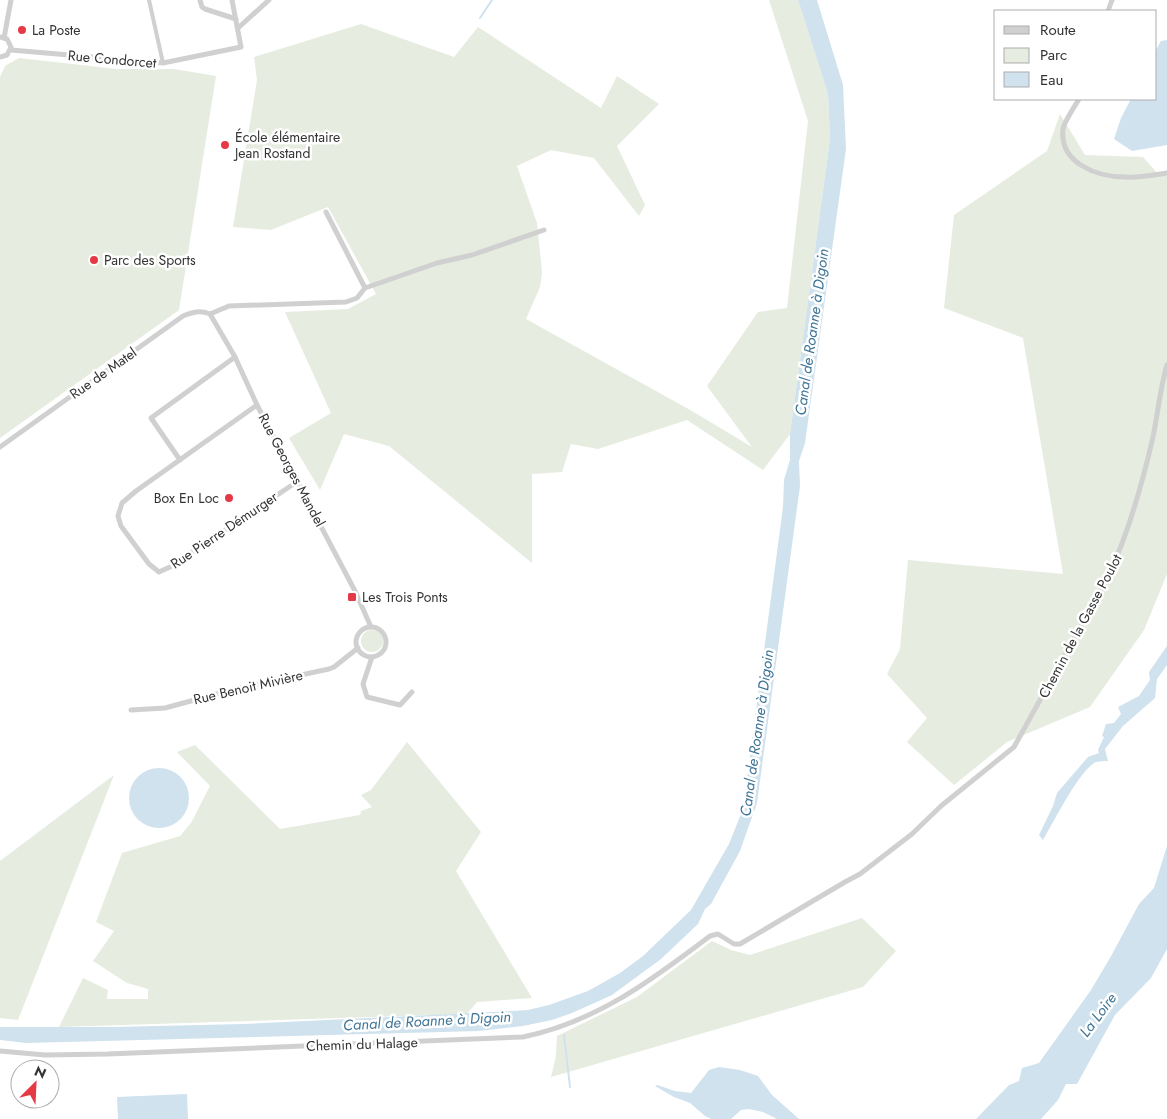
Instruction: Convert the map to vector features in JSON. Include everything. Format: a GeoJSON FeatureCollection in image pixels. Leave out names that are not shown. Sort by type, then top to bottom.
{"type":"FeatureCollection","features":[{"type":"Feature","properties":{"kind":"street"},"geometry":{"type":"LineString","coordinates":[[0,57],[7,55],[11,50],[11,44],[2,37],[11,0]]}},
{"type":"Feature","properties":{"kind":"street"},"geometry":{"type":"LineString","coordinates":[[149,0],[163,64]]}},
{"type":"Feature","properties":{"kind":"street"},"geometry":{"type":"LineString","coordinates":[[200,0],[202,7],[205,9],[236,18]]}},
{"type":"Feature","properties":{"kind":"street"},"geometry":{"type":"LineString","coordinates":[[232,0],[238,28]]}},
{"type":"Feature","properties":{"kind":"street"},"geometry":{"type":"LineString","coordinates":[[238,28],[269,0]]}},
{"type":"Feature","properties":{"kind":"street","name":"Rue Condorcet"},"geometry":{"type":"LineString","coordinates":[[11,50],[163,64],[241,46],[238,28]]}},
{"type":"Feature","properties":{"kind":"street"},"geometry":{"type":"LineString","coordinates":[[1078,100],[1063,128],[1065,149],[1078,166],[1124,178],[1167,173]]}},
{"type":"Feature","properties":{"kind":"street"},"geometry":{"type":"LineString","coordinates":[[326,212],[365,288]]}},
{"type":"Feature","properties":{"kind":"street","name":"Rue de Matel"},"geometry":{"type":"LineString","coordinates":[[0,447],[184,316],[193,312],[202,310],[210,314],[229,306],[346,302],[357,298],[365,288],[472,255],[544,230]]}},
{"type":"Feature","properties":{"kind":"street","name":"Rue Georges Mandel"},"geometry":{"type":"LineString","coordinates":[[210,314],[235,357],[257,405],[356,591],[372,627],[377,628],[384,634],[386,644],[381,653],[372,657]]}},
{"type":"Feature","properties":{"kind":"street"},"geometry":{"type":"LineString","coordinates":[[180,460],[151,418],[235,357]]}},
{"type":"Feature","properties":{"kind":"street","name":"Chemin de la Gasse Poulot"},"geometry":{"type":"LineString","coordinates":[[700,944],[710,936],[718,934],[734,944],[740,944],[860,874],[912,834],[942,806],[1014,748],[1108,577],[1122,547],[1140,488],[1167,365]]}},
{"type":"Feature","properties":{"kind":"street","name":"Rue Pierre Démurger"},"geometry":{"type":"LineString","coordinates":[[257,405],[136,490],[122,503],[118,516],[121,526],[149,564],[159,572],[170,567],[298,480]]}},
{"type":"Feature","properties":{"kind":"street"},"geometry":{"type":"LineString","coordinates":[[372,627],[363,629],[358,636],[357,644],[364,654],[372,657],[363,684],[367,697],[400,706],[412,692]]}},
{"type":"Feature","properties":{"kind":"street","name":"Rue Benoit Mivière"},"geometry":{"type":"LineString","coordinates":[[131,710],[165,708],[235,689],[329,669],[358,648]]}},
{"type":"Feature","properties":{"kind":"street","name":"Chemin du Halage"},"geometry":{"type":"LineString","coordinates":[[0,1051],[46,1055],[108,1054],[523,1037],[549,1032],[613,1004],[656,977],[700,944]]}},
{"type":"Feature","properties":{"kind":"green space"},"geometry":{"type":"Polygon","coordinates":[[[769,0],[798,0],[828,94],[830,139],[790,434],[763,470],[687,420],[598,449],[571,444],[562,472],[532,474],[532,563],[389,446],[344,434],[320,490],[289,438],[331,413],[285,312],[348,309],[376,294],[328,207],[271,230],[233,227],[257,80],[254,57],[361,24],[454,57],[478,27],[601,108],[617,76],[659,104],[617,146],[645,205],[639,216],[594,158],[551,150],[517,166],[537,223],[542,272],[540,287],[526,319],[692,411],[752,447],[707,386],[758,312],[787,308],[808,121],[769,0]]]}},
{"type":"Feature","properties":{"kind":"green space","name":"Parc des Sports"},"geometry":{"type":"Polygon","coordinates":[[[19,58],[117,69],[174,69],[216,76],[179,310],[0,438],[0,77],[5,66],[19,58]]]}},
{"type":"Feature","properties":{"kind":"green space"},"geometry":{"type":"Polygon","coordinates":[[[1060,114],[1085,155],[1143,157],[1158,174],[1167,175],[1167,574],[1144,630],[1090,707],[1007,742],[954,785],[907,742],[927,718],[887,674],[900,649],[908,560],[1063,574],[1023,338],[944,308],[954,215],[1047,151],[1060,114]]]}},
{"type":"Feature","properties":{"kind":"green space"},"geometry":{"type":"Polygon","coordinates":[[[372,630],[380,633],[383,641],[380,649],[372,652],[364,649],[361,641],[364,633],[372,630]]]}},
{"type":"Feature","properties":{"kind":"green space"},"geometry":{"type":"Polygon","coordinates":[[[407,742],[481,832],[456,871],[532,998],[477,1002],[467,1014],[59,1027],[83,978],[108,990],[107,999],[148,999],[148,989],[127,983],[93,961],[114,931],[96,922],[122,853],[180,836],[191,823],[210,786],[177,752],[195,745],[280,829],[360,815],[361,811],[372,807],[361,795],[371,790],[407,742]]]}},
{"type":"Feature","properties":{"kind":"green space"},"geometry":{"type":"Polygon","coordinates":[[[114,775],[18,1020],[0,1018],[0,861],[114,775]]]}},
{"type":"Feature","properties":{"kind":"green space"},"geometry":{"type":"Polygon","coordinates":[[[862,918],[896,951],[863,987],[551,1077],[556,1056],[557,1036],[637,997],[712,941],[731,950],[750,955],[862,918]]]}},
{"type":"Feature","properties":{"kind":"water","name":"Canal de Roanne à Digoin"},"geometry":{"type":"Polygon","coordinates":[[[798,0],[817,0],[843,85],[846,149],[805,443],[799,461],[800,486],[757,803],[740,851],[698,924],[661,959],[612,995],[552,1020],[523,1026],[479,1031],[26,1043],[0,1040],[0,1027],[244,1024],[528,1010],[549,1005],[588,991],[620,973],[643,956],[691,910],[729,844],[743,809],[783,507],[784,480],[790,460],[790,434],[830,139],[828,94],[798,0]]]}},
{"type":"Feature","properties":{"kind":"water"},"geometry":{"type":"Polygon","coordinates":[[[1167,40],[1167,145],[1132,151],[1114,139],[1121,118],[1130,100],[1157,100],[1157,48],[1161,41],[1167,40]]]}},
{"type":"Feature","properties":{"kind":"water"},"geometry":{"type":"Polygon","coordinates":[[[1167,646],[1167,665],[1157,679],[1155,698],[1123,726],[1105,749],[1108,761],[1096,762],[1082,775],[1067,797],[1043,840],[1039,835],[1057,793],[1088,757],[1099,753],[1098,750],[1104,737],[1102,736],[1106,724],[1114,723],[1121,714],[1118,707],[1139,696],[1150,680],[1149,672],[1167,646]]]}},
{"type":"Feature","properties":{"kind":"water"},"geometry":{"type":"Polygon","coordinates":[[[153,768],[165,768],[176,773],[184,781],[189,792],[187,810],[176,823],[165,828],[153,828],[142,823],[134,815],[129,804],[129,792],[134,781],[142,773],[153,768]]]}},
{"type":"Feature","properties":{"kind":"water","name":"La Loire"},"geometry":{"type":"Polygon","coordinates":[[[1167,846],[1167,949],[1151,978],[1115,1015],[1077,1084],[1066,1084],[1058,1100],[1041,1119],[976,1119],[1009,1085],[1019,1081],[1022,1068],[1039,1063],[1091,990],[1139,904],[1154,888],[1167,846]]]}},
{"type":"Feature","properties":{"kind":"water"},"geometry":{"type":"Polygon","coordinates":[[[719,1067],[740,1070],[758,1076],[772,1095],[799,1119],[777,1119],[763,1112],[749,1109],[741,1110],[731,1119],[711,1119],[690,1103],[674,1097],[655,1086],[691,1093],[709,1070],[719,1067]]]}},
{"type":"Feature","properties":{"kind":"water"},"geometry":{"type":"Polygon","coordinates":[[[187,1094],[188,1119],[118,1119],[117,1097],[187,1094]]]}},
{"type":"Feature","properties":{"kind":"waterway"},"geometry":{"type":"LineString","coordinates":[[480,18],[492,0]]}},
{"type":"Feature","properties":{"kind":"waterway"},"geometry":{"type":"LineString","coordinates":[[564,1035],[570,1087]]}},
{"type":"Feature","properties":{"kind":"place","name":"La Poste"},"geometry":{"type":"Point","coordinates":[22,30]}},
{"type":"Feature","properties":{"kind":"place","name":"École élémentaire Jean Rostand"},"geometry":{"type":"Point","coordinates":[225,145]}},
{"type":"Feature","properties":{"kind":"place","name":"Parc des Sports"},"geometry":{"type":"Point","coordinates":[94,260]}},
{"type":"Feature","properties":{"kind":"place","name":"Box En Loc"},"geometry":{"type":"Point","coordinates":[229,498]}},
{"type":"Feature","properties":{"kind":"place","name":"Les Trois Ponts"},"geometry":{"type":"Point","coordinates":[352,597]}}]}
